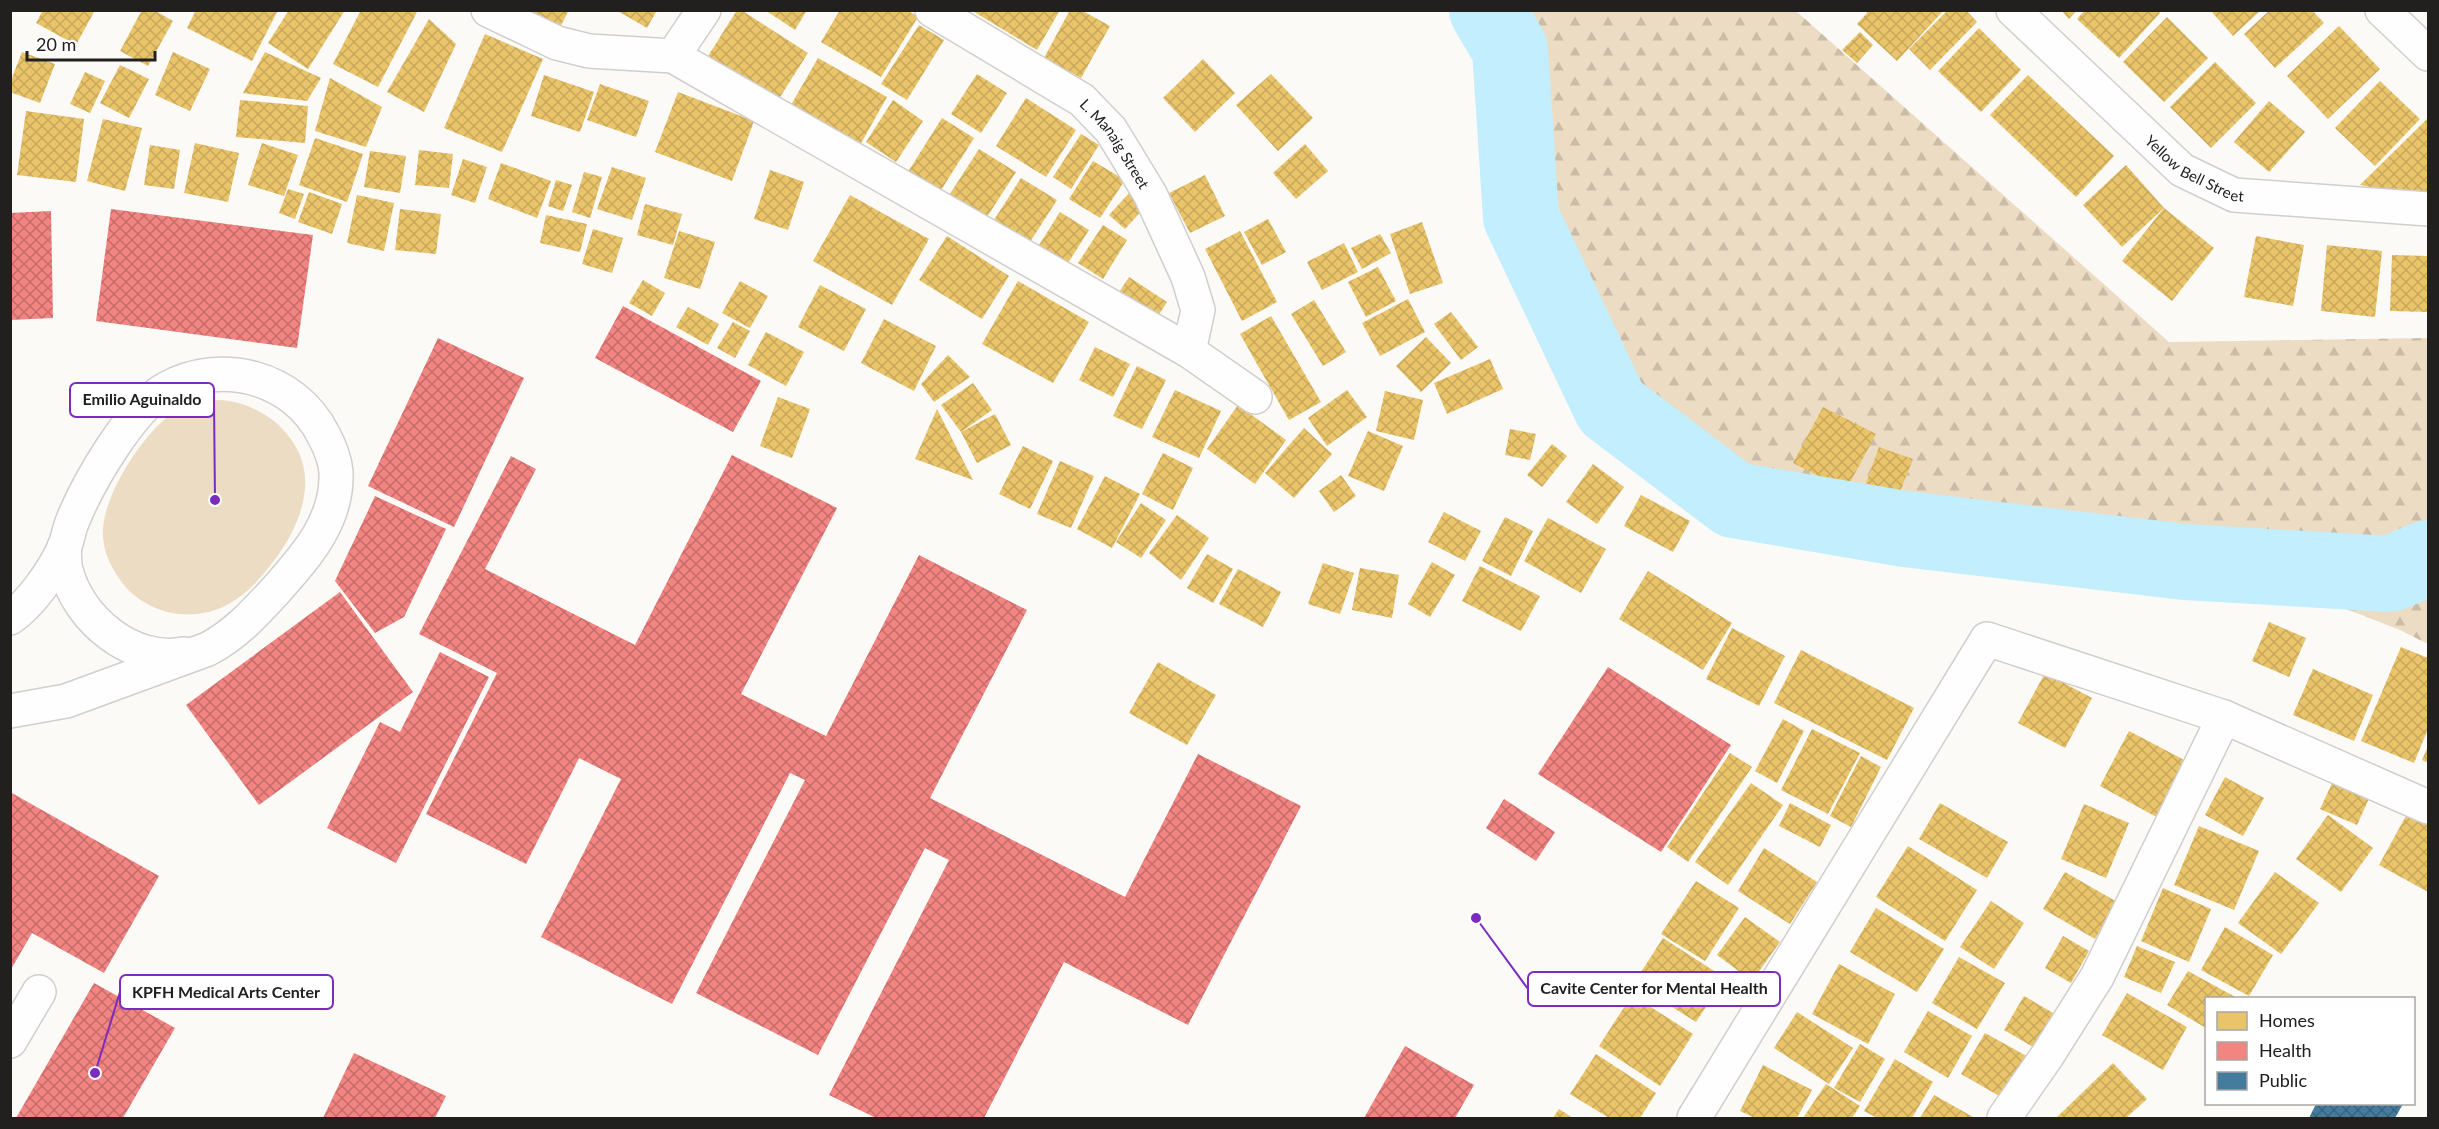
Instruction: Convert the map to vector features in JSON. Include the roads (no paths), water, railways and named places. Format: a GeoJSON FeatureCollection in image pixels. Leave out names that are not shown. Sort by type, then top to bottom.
{"type":"FeatureCollection","features":[{"type":"Feature","properties":{"kind":"street"},"geometry":{"type":"LineString","coordinates":[[488,10],[557,43],[589,51],[673,56],[1189,351],[1255,397]]}},
{"type":"Feature","properties":{"kind":"street"},"geometry":{"type":"LineString","coordinates":[[673,56],[704,10]]}},
{"type":"Feature","properties":{"kind":"street","name":"L. Manaig Street"},"geometry":{"type":"LineString","coordinates":[[932,10],[1082,100],[1111,130],[1150,194],[1188,277],[1198,310],[1189,351]]}},
{"type":"Feature","properties":{"kind":"street","name":"Yellow Bell Street"},"geometry":{"type":"LineString","coordinates":[[2013,10],[2182,170],[2192,175],[2234,195],[2428,209]]}},
{"type":"Feature","properties":{"kind":"street"},"geometry":{"type":"LineString","coordinates":[[2382,10],[2428,54]]}},
{"type":"Feature","properties":{"kind":"street"},"geometry":{"type":"LineString","coordinates":[[10,618],[33,597],[64,547],[73,520],[91,485],[130,422],[146,404],[166,389],[211,374],[235,374],[258,379],[280,389],[300,403],[316,421],[329,445],[336,471],[334,496],[325,526],[309,552],[247,621],[230,637],[208,649],[66,701],[10,711]]}},
{"type":"Feature","properties":{"kind":"street"},"geometry":{"type":"LineString","coordinates":[[64,547],[66,569],[74,591],[88,614],[108,633],[130,646],[156,654],[176,655],[208,649]]}},
{"type":"Feature","properties":{"kind":"street"},"geometry":{"type":"LineString","coordinates":[[1694,1119],[1987,639],[2224,717],[2428,807]]}},
{"type":"Feature","properties":{"kind":"street"},"geometry":{"type":"LineString","coordinates":[[2004,1119],[2097,977],[2224,717]]}},
{"type":"Feature","properties":{"kind":"street"},"geometry":{"type":"LineString","coordinates":[[10,1041],[39,992]]}},
{"type":"Feature","properties":{"kind":"waterway"},"geometry":{"type":"LineString","coordinates":[[1487,10],[1510,49],[1521,217],[1611,407],[1734,500],[1905,529],[2185,562],[2390,574],[2428,558]]}},
{"type":"Feature","properties":{"kind":"place","name":"Emilio Aguinaldo"},"geometry":{"type":"Point","coordinates":[215,500]}},
{"type":"Feature","properties":{"kind":"place","name":"Cavite Center for Mental Health"},"geometry":{"type":"Point","coordinates":[1476,918]}},
{"type":"Feature","properties":{"kind":"place","name":"KPFH Medical Arts Center"},"geometry":{"type":"Point","coordinates":[95,1073]}}]}
